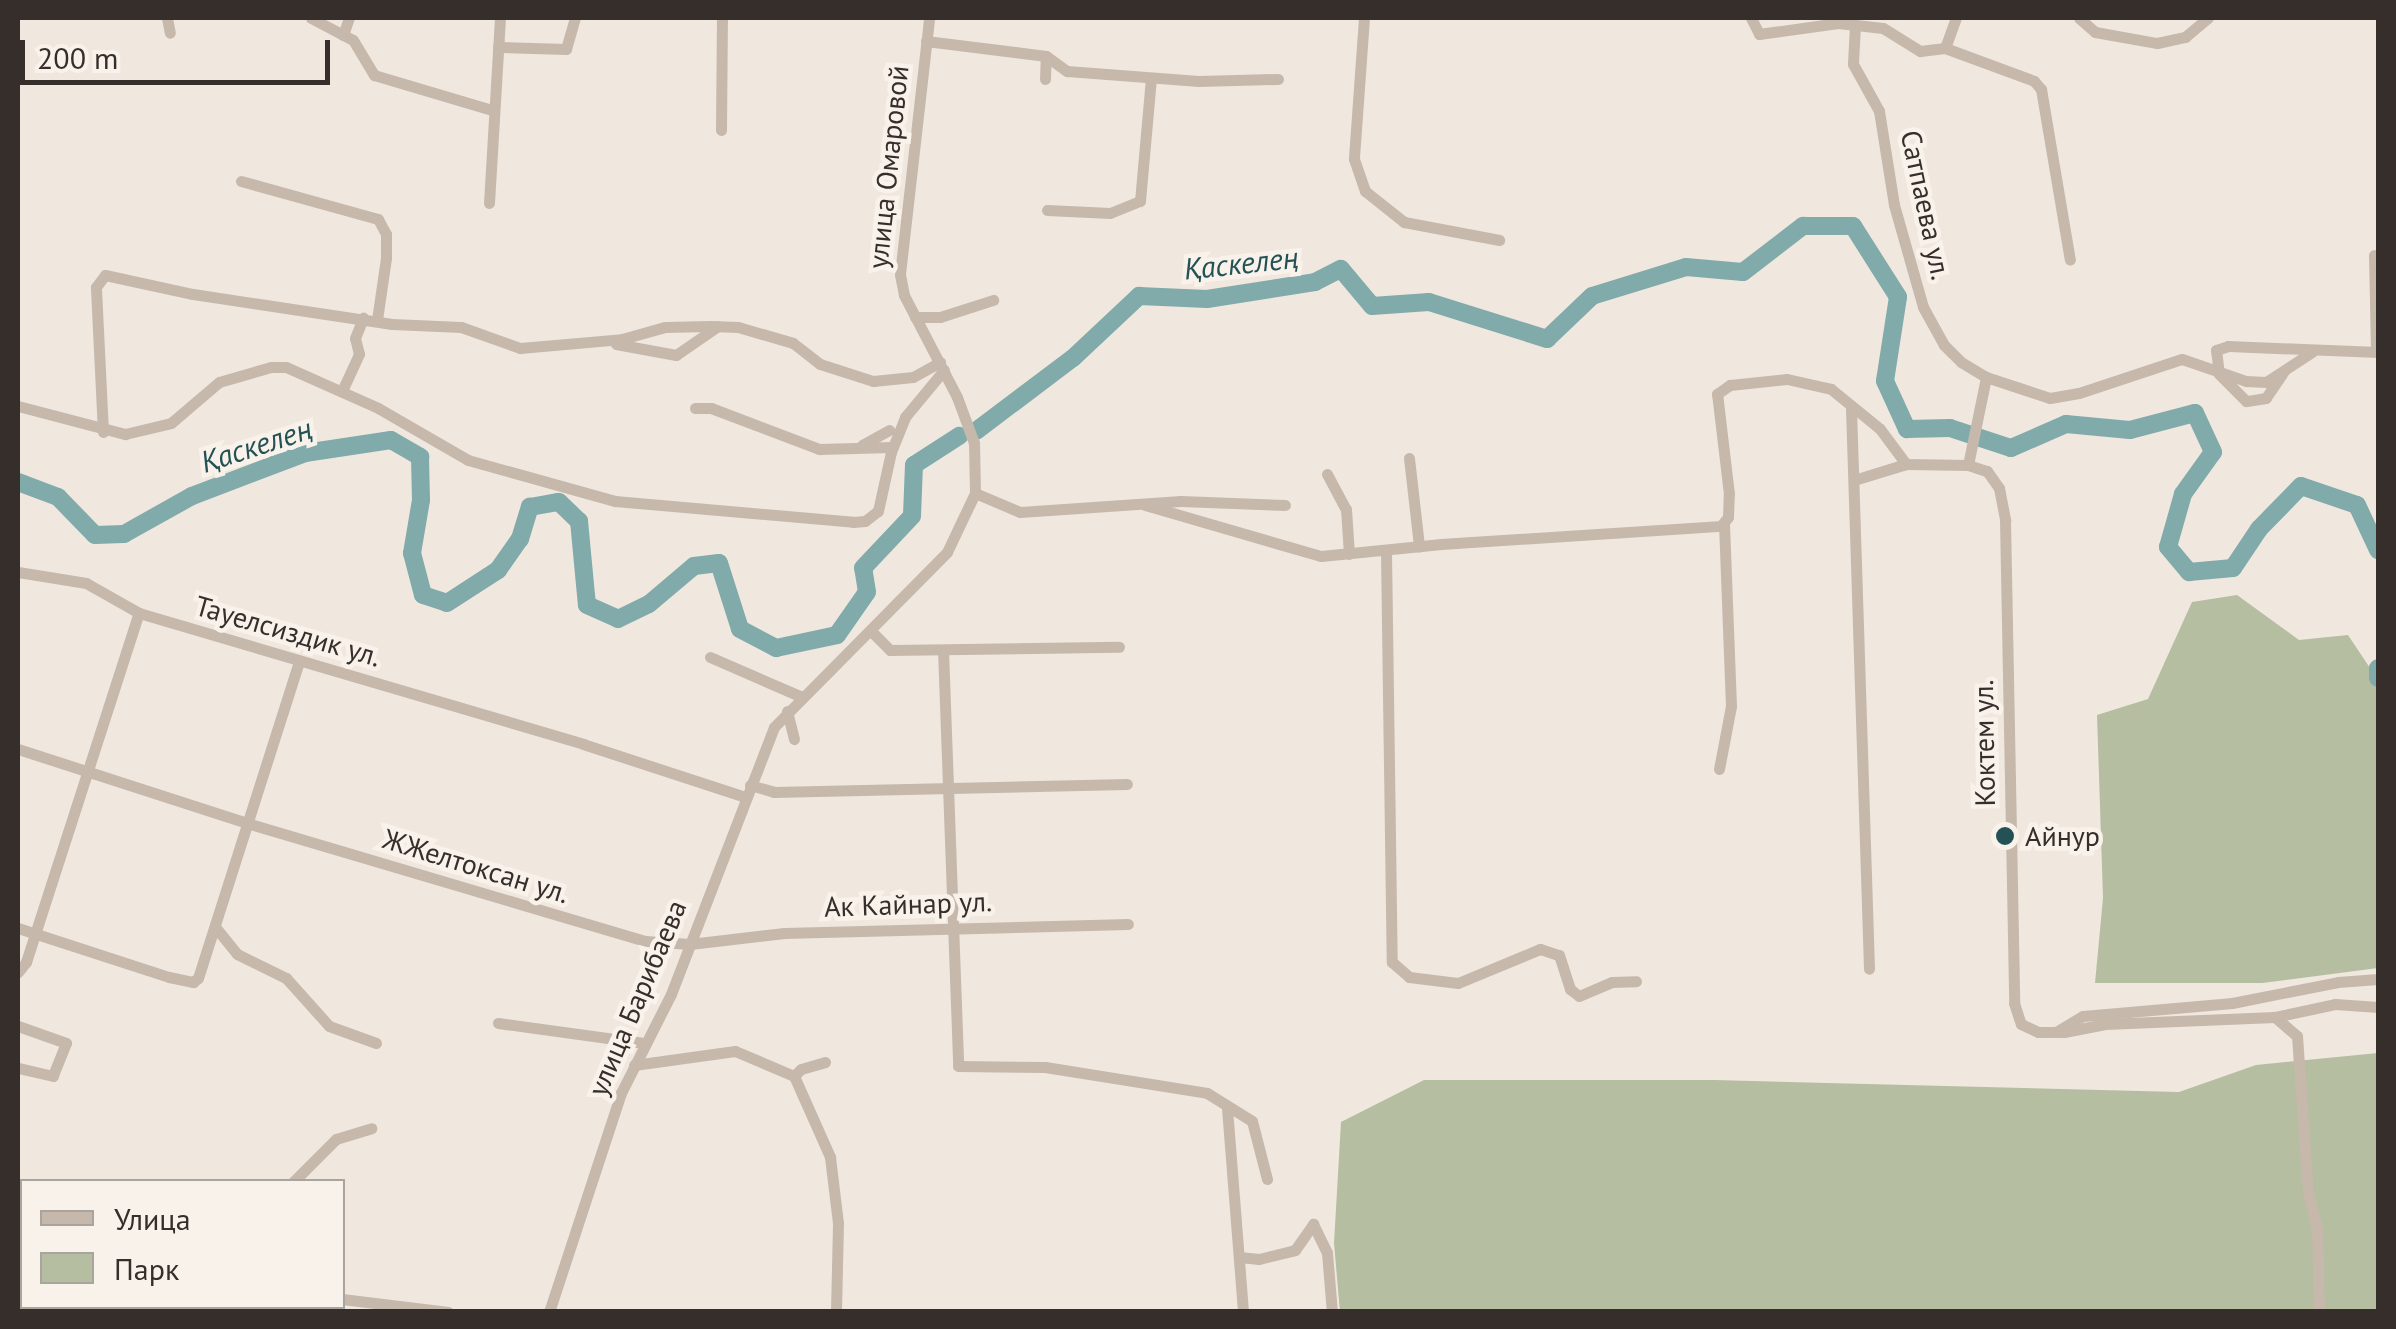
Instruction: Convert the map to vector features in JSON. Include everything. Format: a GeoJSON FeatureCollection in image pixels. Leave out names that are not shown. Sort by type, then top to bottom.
{"type":"FeatureCollection","features":[{"type":"Feature","properties":{"kind":"street"},"geometry":{"type":"LineString","coordinates":[[167,18],[170,33]]}},
{"type":"Feature","properties":{"kind":"street"},"geometry":{"type":"LineString","coordinates":[[311,18],[353,40],[374,75],[492,110]]}},
{"type":"Feature","properties":{"kind":"street"},"geometry":{"type":"LineString","coordinates":[[343,35],[350,18]]}},
{"type":"Feature","properties":{"kind":"street"},"geometry":{"type":"LineString","coordinates":[[489,203],[500,18]]}},
{"type":"Feature","properties":{"kind":"street"},"geometry":{"type":"LineString","coordinates":[[498,47],[566,49],[576,18]]}},
{"type":"Feature","properties":{"kind":"street"},"geometry":{"type":"LineString","coordinates":[[722,18],[722,130]]}},
{"type":"Feature","properties":{"kind":"street","name":"улица Омаровой"},"geometry":{"type":"LineString","coordinates":[[786,711],[947,552],[975,493],[974,442],[942,366],[915,317],[900,274],[928,18]]}},
{"type":"Feature","properties":{"kind":"street"},"geometry":{"type":"LineString","coordinates":[[1364,18],[1354,159],[1365,191],[1404,222],[1499,240]]}},
{"type":"Feature","properties":{"kind":"street"},"geometry":{"type":"LineString","coordinates":[[1752,18],[1754,29],[1766,34],[1804,24],[1883,28],[1920,51],[1945,48],[2034,81],[2040,89],[2070,260]]}},
{"type":"Feature","properties":{"kind":"street"},"geometry":{"type":"LineString","coordinates":[[1945,48],[1956,18]]}},
{"type":"Feature","properties":{"kind":"street"},"geometry":{"type":"LineString","coordinates":[[2080,18],[2095,32],[2157,43],[2185,37],[2208,18]]}},
{"type":"Feature","properties":{"kind":"street","name":"Сатпаева ул."},"geometry":{"type":"LineString","coordinates":[[1855,24],[1853,64],[1879,110],[1894,205],[1916,270],[1918,292],[1935,329],[1960,362],[1984,382]]}},
{"type":"Feature","properties":{"kind":"street"},"geometry":{"type":"LineString","coordinates":[[926,41],[1046,56],[1067,71],[1231,82],[1278,79]]}},
{"type":"Feature","properties":{"kind":"street"},"geometry":{"type":"LineString","coordinates":[[1045,80],[1046,56]]}},
{"type":"Feature","properties":{"kind":"street"},"geometry":{"type":"LineString","coordinates":[[1047,210],[1110,213],[1140,201],[1151,78]]}},
{"type":"Feature","properties":{"kind":"street"},"geometry":{"type":"LineString","coordinates":[[241,181],[378,219],[386,234],[386,258],[377,320]]}},
{"type":"Feature","properties":{"kind":"street"},"geometry":{"type":"LineString","coordinates":[[2285,368],[2272,393],[2255,400],[2235,394],[2220,374],[2215,354],[2220,347],[2377,352],[2374,255]]}},
{"type":"Feature","properties":{"kind":"street"},"geometry":{"type":"LineString","coordinates":[[104,432],[96,286],[105,274],[193,294],[377,320],[461,327],[520,348],[619,341],[665,326],[718,326],[793,343],[820,364],[873,381],[912,378],[942,366]]}},
{"type":"Feature","properties":{"kind":"street"},"geometry":{"type":"LineString","coordinates":[[915,317],[940,317],[993,300]]}},
{"type":"Feature","properties":{"kind":"street"},"geometry":{"type":"LineString","coordinates":[[342,390],[359,354],[355,338],[363,318]]}},
{"type":"Feature","properties":{"kind":"street"},"geometry":{"type":"LineString","coordinates":[[619,341],[676,356],[718,326]]}},
{"type":"Feature","properties":{"kind":"street"},"geometry":{"type":"LineString","coordinates":[[603,353],[619,341]]}},
{"type":"Feature","properties":{"kind":"street"},"geometry":{"type":"LineString","coordinates":[[1854,480],[1906,464],[1968,465],[1984,382],[2050,398],[2079,393],[2149,366],[2182,359],[2220,374],[2266,382],[2312,352]]}},
{"type":"Feature","properties":{"kind":"street"},"geometry":{"type":"LineString","coordinates":[[18,406],[104,432],[125,434],[171,423],[219,382],[271,367],[286,367],[342,390],[468,460],[615,501],[660,508],[865,521],[878,511],[892,447],[920,395],[942,366]]}},
{"type":"Feature","properties":{"kind":"street"},"geometry":{"type":"LineString","coordinates":[[1720,769],[1730,706],[1724,524],[1729,494],[1716,403],[1722,388],[1755,381],[1810,381],[1831,389],[1880,429],[1906,464]]}},
{"type":"Feature","properties":{"kind":"street"},"geometry":{"type":"LineString","coordinates":[[695,408],[712,408],[820,449],[892,447]]}},
{"type":"Feature","properties":{"kind":"street"},"geometry":{"type":"LineString","coordinates":[[1851,408],[1869,969]]}},
{"type":"Feature","properties":{"kind":"street"},"geometry":{"type":"LineString","coordinates":[[858,446],[889,430]]}},
{"type":"Feature","properties":{"kind":"street"},"geometry":{"type":"LineString","coordinates":[[1409,458],[1420,546]]}},
{"type":"Feature","properties":{"kind":"street","name":"Коктем ул."},"geometry":{"type":"LineString","coordinates":[[1968,465],[1987,471],[1999,488],[2006,520],[2015,1012],[2028,1029],[2056,1032]]}},
{"type":"Feature","properties":{"kind":"street"},"geometry":{"type":"LineString","coordinates":[[1327,474],[1346,509],[1349,554]]}},
{"type":"Feature","properties":{"kind":"street"},"geometry":{"type":"LineString","coordinates":[[975,493],[1020,512],[1145,505],[1284,504]]}},
{"type":"Feature","properties":{"kind":"street"},"geometry":{"type":"LineString","coordinates":[[1145,505],[1303,553],[1349,554],[1724,524]]}},
{"type":"Feature","properties":{"kind":"street"},"geometry":{"type":"LineString","coordinates":[[1386,551],[1392,962],[1409,977],[1458,983],[1540,949],[1559,956],[1570,988],[1579,996],[1612,982],[1636,981]]}},
{"type":"Feature","properties":{"kind":"street","name":"Тауелсиздик ул."},"geometry":{"type":"LineString","coordinates":[[18,572],[86,583],[139,612],[747,791],[1127,784]]}},
{"type":"Feature","properties":{"kind":"street"},"geometry":{"type":"LineString","coordinates":[[18,972],[26,962],[139,612]]}},
{"type":"Feature","properties":{"kind":"street"},"geometry":{"type":"LineString","coordinates":[[870,632],[890,650],[1120,647]]}},
{"type":"Feature","properties":{"kind":"street"},"geometry":{"type":"LineString","coordinates":[[943,650],[954,1035],[960,1068],[1045,1067],[1207,1093],[1252,1121],[1267,1179]]}},
{"type":"Feature","properties":{"kind":"street"},"geometry":{"type":"LineString","coordinates":[[710,658],[802,697]]}},
{"type":"Feature","properties":{"kind":"street"},"geometry":{"type":"LineString","coordinates":[[18,928],[192,982],[202,970],[300,662]]}},
{"type":"Feature","properties":{"kind":"street"},"geometry":{"type":"LineString","coordinates":[[786,711],[794,739]]}},
{"type":"Feature","properties":{"kind":"street","name":"улица Барибаева"},"geometry":{"type":"LineString","coordinates":[[549,1312],[621,1092],[671,994],[747,791],[774,727],[786,711]]}},
{"type":"Feature","properties":{"kind":"street","name":"ЖЖелтоксан ул."},"geometry":{"type":"LineString","coordinates":[[18,749],[250,824],[623,936],[690,944]]}},
{"type":"Feature","properties":{"kind":"street","name":"Ак Кайнар ул."},"geometry":{"type":"LineString","coordinates":[[690,944],[762,934],[1128,924]]}},
{"type":"Feature","properties":{"kind":"street"},"geometry":{"type":"LineString","coordinates":[[216,928],[237,954],[286,978],[329,1026],[376,1043]]}},
{"type":"Feature","properties":{"kind":"street"},"geometry":{"type":"LineString","coordinates":[[2056,1032],[2083,1016],[2232,1003],[2338,982],[2378,980]]}},
{"type":"Feature","properties":{"kind":"street"},"geometry":{"type":"LineString","coordinates":[[2056,1032],[2105,1024],[2275,1018],[2335,1004],[2378,1007]]}},
{"type":"Feature","properties":{"kind":"street"},"geometry":{"type":"LineString","coordinates":[[2275,1018],[2297,1036],[2308,1192],[2317,1228],[2320,1312]]}},
{"type":"Feature","properties":{"kind":"street"},"geometry":{"type":"LineString","coordinates":[[498,1023],[644,1043]]}},
{"type":"Feature","properties":{"kind":"street"},"geometry":{"type":"LineString","coordinates":[[18,1026],[66,1043],[53,1076],[18,1068]]}},
{"type":"Feature","properties":{"kind":"street"},"geometry":{"type":"LineString","coordinates":[[634,1065],[735,1051],[794,1076],[830,1157],[839,1265],[836,1312]]}},
{"type":"Feature","properties":{"kind":"street"},"geometry":{"type":"LineString","coordinates":[[794,1076],[801,1068],[825,1062]]}},
{"type":"Feature","properties":{"kind":"street"},"geometry":{"type":"LineString","coordinates":[[1228,1108],[1243,1312]]}},
{"type":"Feature","properties":{"kind":"street"},"geometry":{"type":"LineString","coordinates":[[296,1179],[336,1139],[371,1128]]}},
{"type":"Feature","properties":{"kind":"street"},"geometry":{"type":"LineString","coordinates":[[1239,1257],[1259,1259],[1295,1250],[1314,1224],[1327,1253],[1332,1312]]}},
{"type":"Feature","properties":{"kind":"street"},"geometry":{"type":"LineString","coordinates":[[839,1265],[853,1266]]}},
{"type":"Feature","properties":{"kind":"street"},"geometry":{"type":"LineString","coordinates":[[345,1299],[448,1312]]}},
{"type":"Feature","properties":{"kind":"green space"},"geometry":{"type":"Polygon","coordinates":[[[2237,595],[2299,640],[2348,635],[2376,677],[2378,968],[2262,983],[2095,983],[2103,898],[2097,715],[2148,699],[2192,602],[2237,595]]]}},
{"type":"Feature","properties":{"kind":"green space"},"geometry":{"type":"Polygon","coordinates":[[[2378,1053],[2378,1311],[1340,1312],[1334,1243],[1341,1122],[1424,1080],[1715,1080],[2179,1092],[2256,1065],[2378,1053]]]}},
{"type":"Feature","properties":{"kind":"waterway","name":"Қаскелең"},"geometry":{"type":"LineString","coordinates":[[976,431],[1073,358],[1139,296],[1207,299],[1315,282],[1341,269],[1372,306],[1429,302],[1547,339],[1592,296],[1686,267],[1743,272],[1803,226],[1853,226],[1898,297],[1885,381],[1907,429],[1950,428],[2011,448],[2066,424],[2130,430],[2195,413],[2213,452],[2183,494],[2168,547],[2189,572],[2233,568],[2259,529],[2301,486],[2357,505],[2378,550]]}},
{"type":"Feature","properties":{"kind":"waterway","name":"Қаскелең"},"geometry":{"type":"LineString","coordinates":[[18,482],[58,497],[95,535],[124,534],[192,496],[305,453],[391,440],[420,457],[421,500],[412,553],[423,595],[447,603],[498,570],[520,539],[530,507],[559,502],[579,521],[587,605],[618,619],[649,604],[694,566],[719,563],[740,629],[776,648],[837,635],[867,592],[863,568],[912,516],[914,465],[959,436]]}},
{"type":"Feature","properties":{"kind":"waterway","name":"Қаскелең"},"geometry":{"type":"LineString","coordinates":[[2378,668],[2378,678]]}},
{"type":"Feature","properties":{"kind":"place","name":"Айнур"},"geometry":{"type":"Point","coordinates":[2005,836]}}]}
